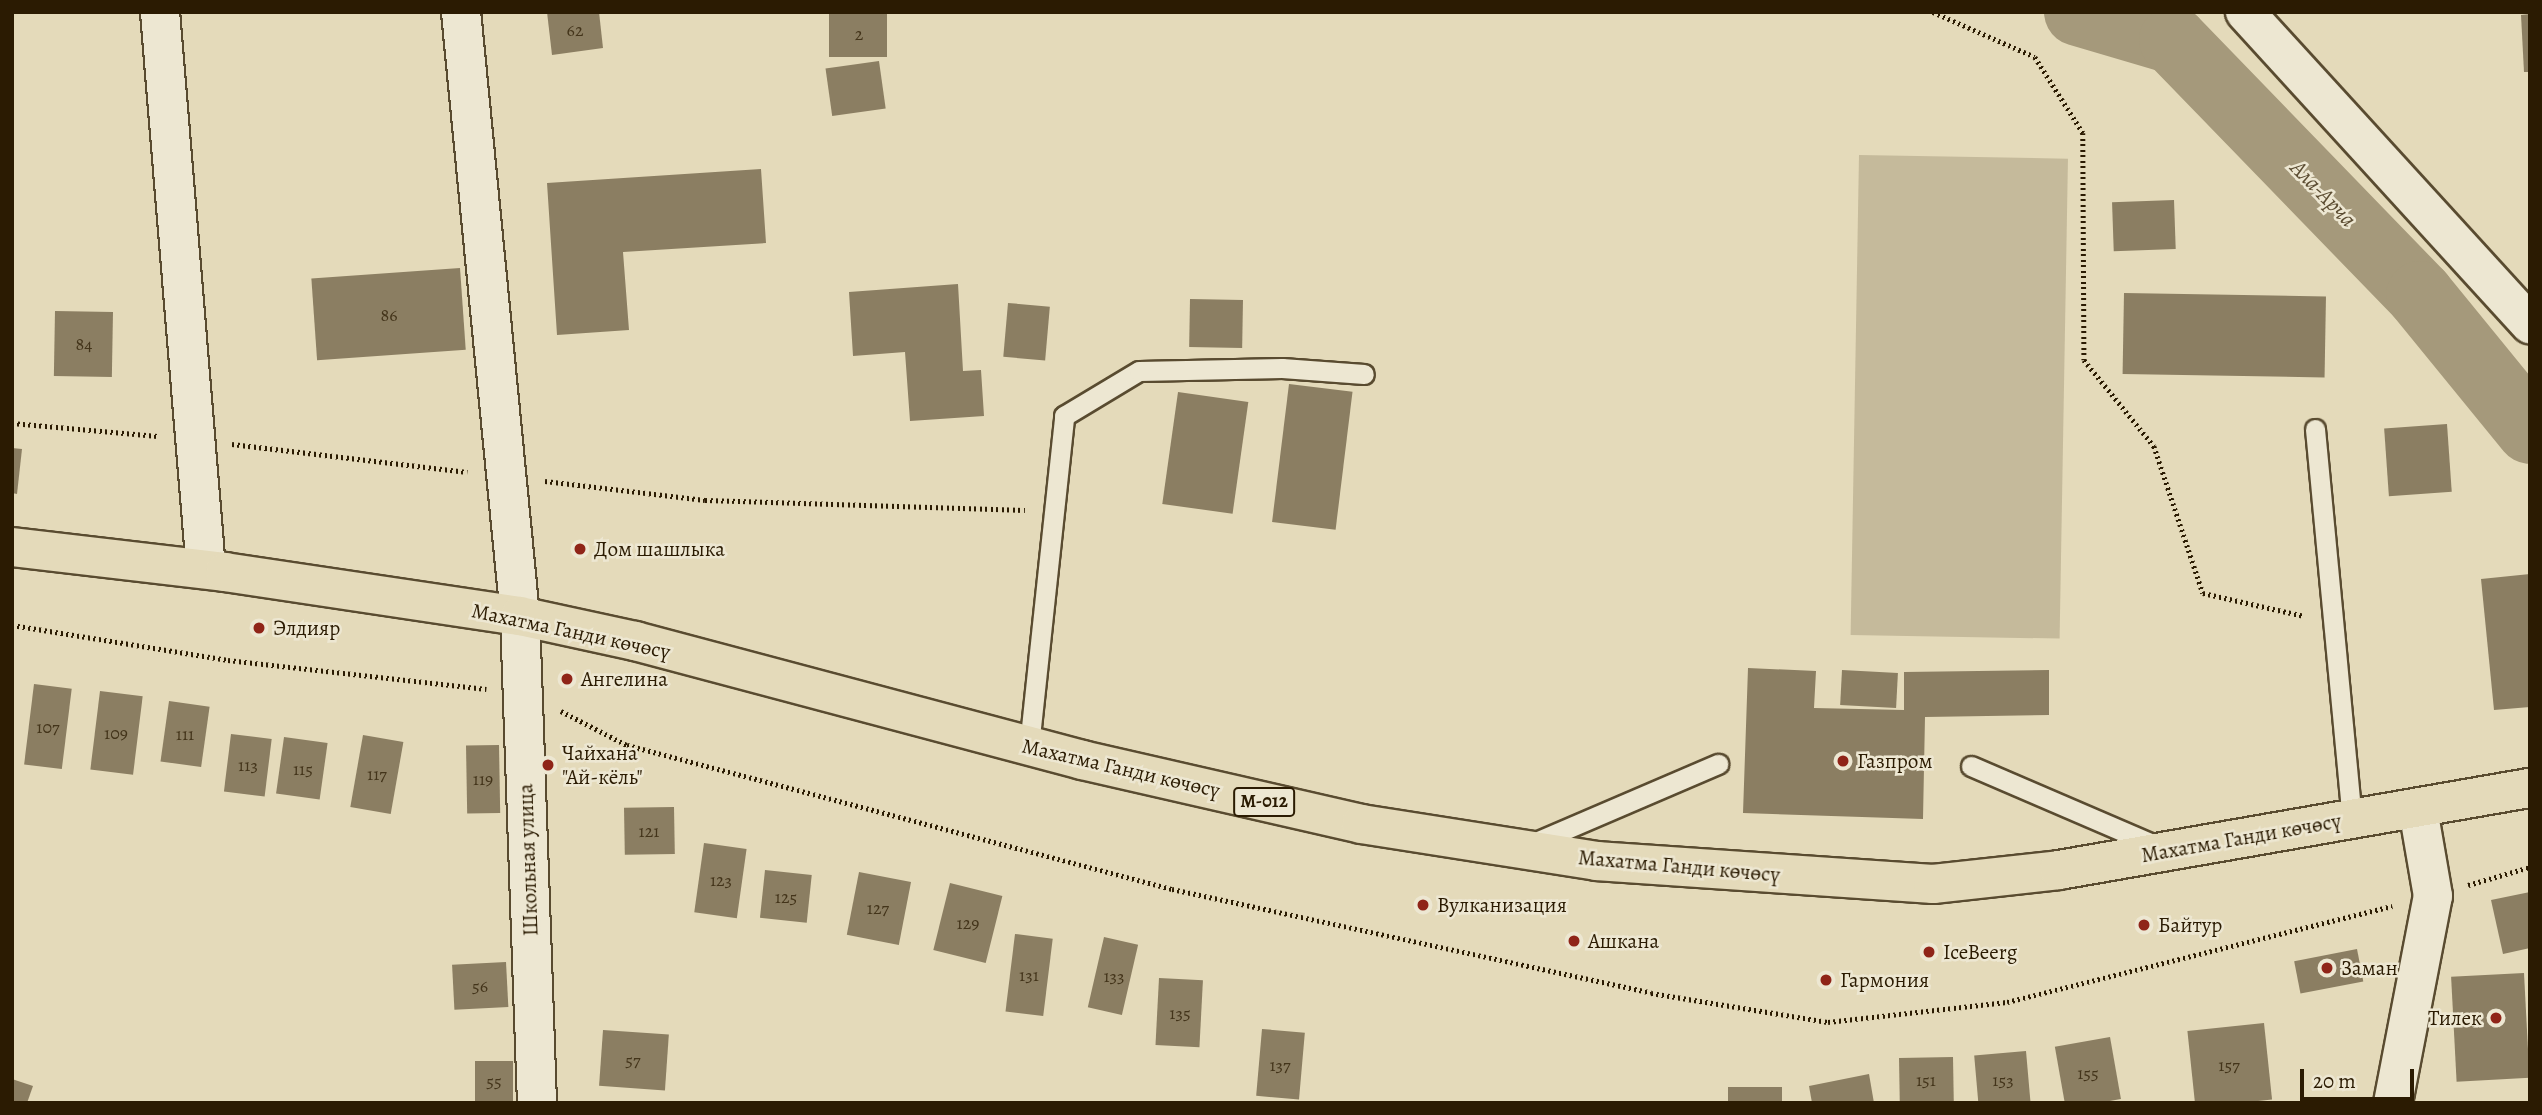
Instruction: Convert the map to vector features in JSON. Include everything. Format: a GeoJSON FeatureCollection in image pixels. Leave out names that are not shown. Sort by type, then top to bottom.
{"type":"FeatureCollection","features":[{"type":"Feature","properties":{"kind":"main road","name":"Махатма Ганди көчөсү"},"geometry":{"type":"LineString","coordinates":[[12,547],[206,569],[520,616],[635,641],[1029,746],[1362,824],[1596,861],[1933,884],[2059,870],[2530,788]]}},
{"type":"Feature","properties":{"kind":"street","name":"Школьная улица"},"geometry":{"type":"LineString","coordinates":[[461,12],[520,616],[537,1103]]}},
{"type":"Feature","properties":{"kind":"street"},"geometry":{"type":"LineString","coordinates":[[2245,12],[2530,324]]}},
{"type":"Feature","properties":{"kind":"street"},"geometry":{"type":"LineString","coordinates":[[161,13],[206,569]]}},
{"type":"Feature","properties":{"kind":"street"},"geometry":{"type":"LineString","coordinates":[[2393,1103],[2433,896],[2418,809]]}},
{"type":"Feature","properties":{"kind":"lane"},"geometry":{"type":"LineString","coordinates":[[1029,746],[1064,416],[1139,371],[1282,368],[1364,374]]}},
{"type":"Feature","properties":{"kind":"lane"},"geometry":{"type":"LineString","coordinates":[[2315,429],[2352,820]]}},
{"type":"Feature","properties":{"kind":"lane"},"geometry":{"type":"LineString","coordinates":[[1520,848],[1718,764]]}},
{"type":"Feature","properties":{"kind":"lane"},"geometry":{"type":"LineString","coordinates":[[1971,766],[2166,850]]}},
{"type":"Feature","properties":{"kind":"path"},"geometry":{"type":"LineString","coordinates":[[1933,12],[2035,57],[2083,133],[2084,360],[2154,446],[2203,593],[2333,622]]}},
{"type":"Feature","properties":{"kind":"path"},"geometry":{"type":"LineString","coordinates":[[12,625],[228,660],[522,692],[627,744],[1172,889],[1651,993],[1829,1022],[2007,1002],[2433,896],[2530,867]]}},
{"type":"Feature","properties":{"kind":"shaded area"},"geometry":{"type":"Polygon","coordinates":[[[1859,155],[2068,159],[2060,639],[1851,635],[1859,155]]]}},
{"type":"Feature","properties":{"kind":"building"},"geometry":{"type":"Polygon","coordinates":[[[547,12],[599,12],[603,48],[552,55],[547,12]]]}},
{"type":"Feature","properties":{"kind":"building"},"geometry":{"type":"Polygon","coordinates":[[[829,12],[887,12],[887,57],[829,57],[829,12]]]}},
{"type":"Feature","properties":{"kind":"building"},"geometry":{"type":"Polygon","coordinates":[[[2530,14],[2530,72],[2524,72],[2521,15],[2530,14]]]}},
{"type":"Feature","properties":{"kind":"building"},"geometry":{"type":"Polygon","coordinates":[[[879,61],[886,109],[832,116],[826,69],[879,61]]]}},
{"type":"Feature","properties":{"kind":"building"},"geometry":{"type":"Polygon","coordinates":[[[761,169],[766,243],[623,252],[629,330],[557,335],[547,183],[761,169]]]}},
{"type":"Feature","properties":{"kind":"building"},"geometry":{"type":"Polygon","coordinates":[[[2174,200],[2176,249],[2114,251],[2112,202],[2174,200]]]}},
{"type":"Feature","properties":{"kind":"building"},"geometry":{"type":"Polygon","coordinates":[[[460,268],[466,350],[317,360],[311,278],[460,268]]]}},
{"type":"Feature","properties":{"kind":"building"},"geometry":{"type":"Polygon","coordinates":[[[958,284],[963,371],[981,370],[984,416],[910,421],[905,352],[853,356],[849,292],[958,284]]]}},
{"type":"Feature","properties":{"kind":"building"},"geometry":{"type":"Polygon","coordinates":[[[2124,293],[2326,297],[2325,378],[2123,374],[2124,293]]]}},
{"type":"Feature","properties":{"kind":"building"},"geometry":{"type":"Polygon","coordinates":[[[1190,299],[1243,300],[1242,348],[1189,347],[1190,299]]]}},
{"type":"Feature","properties":{"kind":"building"},"geometry":{"type":"Polygon","coordinates":[[[1008,303],[1050,307],[1045,360],[1003,357],[1008,303]]]}},
{"type":"Feature","properties":{"kind":"building"},"geometry":{"type":"Polygon","coordinates":[[[55,311],[113,312],[112,377],[54,376],[55,311]]]}},
{"type":"Feature","properties":{"kind":"building"},"geometry":{"type":"Polygon","coordinates":[[[1289,384],[1353,392],[1336,530],[1272,522],[1289,384]]]}},
{"type":"Feature","properties":{"kind":"building"},"geometry":{"type":"Polygon","coordinates":[[[1178,392],[1248,402],[1233,514],[1162,504],[1178,392]]]}},
{"type":"Feature","properties":{"kind":"building"},"geometry":{"type":"Polygon","coordinates":[[[2447,424],[2452,492],[2389,496],[2384,428],[2447,424]]]}},
{"type":"Feature","properties":{"kind":"building"},"geometry":{"type":"Polygon","coordinates":[[[12,448],[22,449],[17,494],[12,493],[12,448]]]}},
{"type":"Feature","properties":{"kind":"building"},"geometry":{"type":"Polygon","coordinates":[[[2530,574],[2530,707],[2494,710],[2481,579],[2530,574]]]}},
{"type":"Feature","properties":{"kind":"building"},"geometry":{"type":"Polygon","coordinates":[[[1748,668],[1816,671],[1814,708],[1904,710],[1904,672],[2049,670],[2049,715],[1925,717],[1923,819],[1743,813],[1748,668]]]}},
{"type":"Feature","properties":{"kind":"building"},"geometry":{"type":"Polygon","coordinates":[[[1842,670],[1898,673],[1896,708],[1840,705],[1842,670]]]}},
{"type":"Feature","properties":{"kind":"building"},"geometry":{"type":"Polygon","coordinates":[[[34,684],[72,689],[62,769],[24,764],[34,684]]]}},
{"type":"Feature","properties":{"kind":"building"},"geometry":{"type":"Polygon","coordinates":[[[100,691],[143,696],[133,775],[90,769],[100,691]]]}},
{"type":"Feature","properties":{"kind":"building"},"geometry":{"type":"Polygon","coordinates":[[[169,701],[210,707],[201,767],[161,761],[169,701]]]}},
{"type":"Feature","properties":{"kind":"building"},"geometry":{"type":"Polygon","coordinates":[[[231,734],[272,739],[265,797],[224,792],[231,734]]]}},
{"type":"Feature","properties":{"kind":"building"},"geometry":{"type":"Polygon","coordinates":[[[363,735],[403,742],[391,814],[350,807],[363,735]]]}},
{"type":"Feature","properties":{"kind":"building"},"geometry":{"type":"Polygon","coordinates":[[[284,737],[328,743],[320,800],[276,793],[284,737]]]}},
{"type":"Feature","properties":{"kind":"building"},"geometry":{"type":"Polygon","coordinates":[[[499,745],[500,813],[467,814],[466,746],[499,745]]]}},
{"type":"Feature","properties":{"kind":"building"},"geometry":{"type":"Polygon","coordinates":[[[674,807],[675,854],[625,855],[624,808],[674,807]]]}},
{"type":"Feature","properties":{"kind":"building"},"geometry":{"type":"Polygon","coordinates":[[[704,843],[747,849],[737,918],[694,912],[704,843]]]}},
{"type":"Feature","properties":{"kind":"building"},"geometry":{"type":"Polygon","coordinates":[[[765,870],[812,875],[807,923],[760,918],[765,870]]]}},
{"type":"Feature","properties":{"kind":"building"},"geometry":{"type":"Polygon","coordinates":[[[859,872],[911,882],[899,945],[847,935],[859,872]]]}},
{"type":"Feature","properties":{"kind":"building"},"geometry":{"type":"Polygon","coordinates":[[[950,883],[1002,896],[986,963],[933,950],[950,883]]]}},
{"type":"Feature","properties":{"kind":"building"},"geometry":{"type":"Polygon","coordinates":[[[2530,892],[2530,948],[2503,954],[2491,900],[2530,892]]]}},
{"type":"Feature","properties":{"kind":"building"},"geometry":{"type":"Polygon","coordinates":[[[1015,934],[1053,939],[1043,1016],[1005,1011],[1015,934]]]}},
{"type":"Feature","properties":{"kind":"building"},"geometry":{"type":"Polygon","coordinates":[[[1104,937],[1138,945],[1122,1015],[1088,1007],[1104,937]]]}},
{"type":"Feature","properties":{"kind":"building"},"geometry":{"type":"Polygon","coordinates":[[[2357,949],[2363,981],[2300,994],[2294,961],[2357,949]]]}},
{"type":"Feature","properties":{"kind":"building"},"geometry":{"type":"Polygon","coordinates":[[[506,962],[508,1007],[454,1010],[452,965],[506,962]]]}},
{"type":"Feature","properties":{"kind":"building"},"geometry":{"type":"Polygon","coordinates":[[[2524,973],[2529,1078],[2457,1082],[2451,977],[2524,973]]]}},
{"type":"Feature","properties":{"kind":"building"},"geometry":{"type":"Polygon","coordinates":[[[1159,978],[1203,980],[1199,1047],[1155,1045],[1159,978]]]}},
{"type":"Feature","properties":{"kind":"building"},"geometry":{"type":"Polygon","coordinates":[[[2264,1023],[2272,1100],[2195,1103],[2187,1031],[2264,1023]]]}},
{"type":"Feature","properties":{"kind":"building"},"geometry":{"type":"Polygon","coordinates":[[[1262,1029],[1305,1033],[1299,1099],[1256,1096],[1262,1029]]]}},
{"type":"Feature","properties":{"kind":"building"},"geometry":{"type":"Polygon","coordinates":[[[603,1030],[669,1035],[665,1090],[599,1086],[603,1030]]]}},
{"type":"Feature","properties":{"kind":"building"},"geometry":{"type":"Polygon","coordinates":[[[2110,1037],[2121,1099],[2098,1103],[2065,1103],[2055,1047],[2110,1037]]]}},
{"type":"Feature","properties":{"kind":"building"},"geometry":{"type":"Polygon","coordinates":[[[2026,1051],[2031,1103],[1978,1103],[1974,1056],[2026,1051]]]}},
{"type":"Feature","properties":{"kind":"building"},"geometry":{"type":"Polygon","coordinates":[[[1953,1057],[1954,1103],[1900,1103],[1899,1058],[1953,1057]]]}},
{"type":"Feature","properties":{"kind":"building"},"geometry":{"type":"Polygon","coordinates":[[[475,1061],[513,1061],[513,1102],[475,1102],[475,1061]]]}},
{"type":"Feature","properties":{"kind":"building"},"geometry":{"type":"Polygon","coordinates":[[[1869,1074],[1874,1103],[1812,1103],[1809,1086],[1869,1074]]]}},
{"type":"Feature","properties":{"kind":"building"},"geometry":{"type":"Polygon","coordinates":[[[12,1079],[33,1086],[27,1103],[12,1103],[12,1079]]]}},
{"type":"Feature","properties":{"kind":"building"},"geometry":{"type":"Polygon","coordinates":[[[1728,1087],[1782,1087],[1782,1103],[1728,1103],[1728,1087]]]}},
{"type":"Feature","properties":{"kind":"waterway","name":"Ала-Арча"},"geometry":{"type":"LineString","coordinates":[[2078,12],[2173,40],[2420,295],[2530,430]]}},
{"type":"Feature","properties":{"kind":"place","name":"Дом шашлыка"},"geometry":{"type":"Point","coordinates":[580,549]}},
{"type":"Feature","properties":{"kind":"place","name":"Элдияр"},"geometry":{"type":"Point","coordinates":[259,628]}},
{"type":"Feature","properties":{"kind":"place","name":"Ангелина"},"geometry":{"type":"Point","coordinates":[567,679]}},
{"type":"Feature","properties":{"kind":"place","name":"Газпром"},"geometry":{"type":"Point","coordinates":[1843,761]}},
{"type":"Feature","properties":{"kind":"place","name":"Чайхана \"Ай-кёль\""},"geometry":{"type":"Point","coordinates":[548,765]}},
{"type":"Feature","properties":{"kind":"place","name":"Вулканизация"},"geometry":{"type":"Point","coordinates":[1423,905]}},
{"type":"Feature","properties":{"kind":"place","name":"Байтур"},"geometry":{"type":"Point","coordinates":[2144,925]}},
{"type":"Feature","properties":{"kind":"place","name":"Ашкана"},"geometry":{"type":"Point","coordinates":[1574,941]}},
{"type":"Feature","properties":{"kind":"place","name":"IceBeerg"},"geometry":{"type":"Point","coordinates":[1929,952]}},
{"type":"Feature","properties":{"kind":"place","name":"Заман"},"geometry":{"type":"Point","coordinates":[2327,968]}},
{"type":"Feature","properties":{"kind":"place","name":"Гармония"},"geometry":{"type":"Point","coordinates":[1826,980]}},
{"type":"Feature","properties":{"kind":"place","name":"Тилек"},"geometry":{"type":"Point","coordinates":[2496,1018]}}]}
